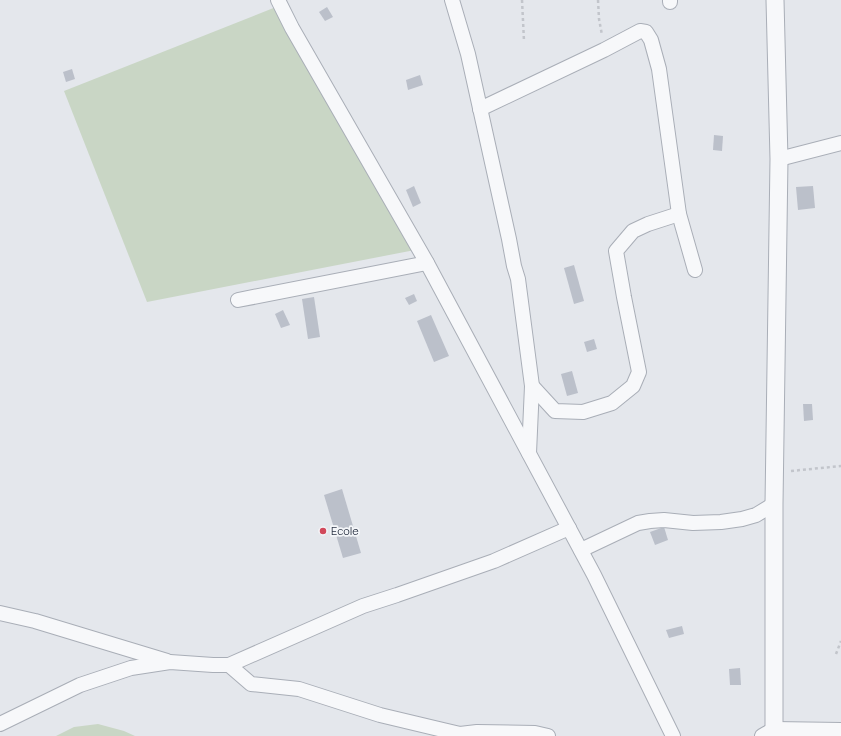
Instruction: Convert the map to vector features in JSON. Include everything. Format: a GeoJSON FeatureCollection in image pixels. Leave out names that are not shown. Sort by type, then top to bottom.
{"type":"FeatureCollection","features":[{"type":"Feature","properties":{"kind":"street"},"geometry":{"type":"LineString","coordinates":[[278,0],[292,28],[427,263],[529,453],[594,575],[673,736]]}},
{"type":"Feature","properties":{"kind":"street"},"geometry":{"type":"LineString","coordinates":[[452,0],[468,54],[518,279],[532,386],[529,453]]}},
{"type":"Feature","properties":{"kind":"street"},"geometry":{"type":"LineString","coordinates":[[775,0],[779,159],[770,734],[841,730]]}},
{"type":"Feature","properties":{"kind":"street"},"geometry":{"type":"LineString","coordinates":[[480,109],[604,50],[640,31],[646,32],[651,40],[659,69],[679,214],[694,270]]}},
{"type":"Feature","properties":{"kind":"street"},"geometry":{"type":"LineString","coordinates":[[779,159],[841,143]]}},
{"type":"Feature","properties":{"kind":"street"},"geometry":{"type":"LineString","coordinates":[[532,386],[555,411],[583,412],[612,403],[633,386],[639,372],[616,251],[633,231],[648,224],[679,214]]}},
{"type":"Feature","properties":{"kind":"street"},"geometry":{"type":"LineString","coordinates":[[238,300],[427,263]]}},
{"type":"Feature","properties":{"kind":"street"},"geometry":{"type":"LineString","coordinates":[[581,550],[638,523],[664,520],[693,523],[721,522],[756,515],[774,504]]}},
{"type":"Feature","properties":{"kind":"street"},"geometry":{"type":"LineString","coordinates":[[0,724],[80,685],[131,668],[170,662],[230,665],[363,606],[494,561],[569,528]]}},
{"type":"Feature","properties":{"kind":"street"},"geometry":{"type":"LineString","coordinates":[[0,613],[35,621],[170,662]]}},
{"type":"Feature","properties":{"kind":"street"},"geometry":{"type":"LineString","coordinates":[[230,665],[252,684],[299,689],[380,714],[460,734],[477,732],[535,733],[548,736]]}},
{"type":"Feature","properties":{"kind":"path"},"geometry":{"type":"LineString","coordinates":[[522,0],[524,41]]}},
{"type":"Feature","properties":{"kind":"path"},"geometry":{"type":"LineString","coordinates":[[598,0],[599,19],[604,50]]}},
{"type":"Feature","properties":{"kind":"path"},"geometry":{"type":"LineString","coordinates":[[775,473],[841,466]]}},
{"type":"Feature","properties":{"kind":"path"},"geometry":{"type":"LineString","coordinates":[[836,654],[841,641]]}},
{"type":"Feature","properties":{"kind":"green space"},"geometry":{"type":"Polygon","coordinates":[[[281,5],[420,249],[147,302],[64,91],[281,5]]]}},
{"type":"Feature","properties":{"kind":"green space"},"geometry":{"type":"Polygon","coordinates":[[[98,724],[124,731],[135,736],[56,736],[74,727],[98,724]]]}},
{"type":"Feature","properties":{"kind":"building"},"geometry":{"type":"Polygon","coordinates":[[[327,7],[333,17],[325,21],[319,12],[327,7]]]}},
{"type":"Feature","properties":{"kind":"building"},"geometry":{"type":"Polygon","coordinates":[[[72,69],[75,79],[66,82],[63,72],[72,69]]]}},
{"type":"Feature","properties":{"kind":"building"},"geometry":{"type":"Polygon","coordinates":[[[420,75],[423,85],[408,90],[406,80],[420,75]]]}},
{"type":"Feature","properties":{"kind":"building"},"geometry":{"type":"Polygon","coordinates":[[[714,135],[723,136],[722,151],[713,150],[714,135]]]}},
{"type":"Feature","properties":{"kind":"building"},"geometry":{"type":"Polygon","coordinates":[[[414,186],[421,203],[413,207],[406,190],[414,186]]]}},
{"type":"Feature","properties":{"kind":"building"},"geometry":{"type":"Polygon","coordinates":[[[813,186],[815,208],[798,210],[796,187],[813,186]]]}},
{"type":"Feature","properties":{"kind":"building"},"geometry":{"type":"Polygon","coordinates":[[[574,265],[584,301],[574,304],[564,268],[574,265]]]}},
{"type":"Feature","properties":{"kind":"building"},"geometry":{"type":"Polygon","coordinates":[[[414,294],[417,301],[409,305],[405,298],[414,294]]]}},
{"type":"Feature","properties":{"kind":"building"},"geometry":{"type":"Polygon","coordinates":[[[314,297],[320,337],[308,339],[302,299],[314,297]]]}},
{"type":"Feature","properties":{"kind":"building"},"geometry":{"type":"Polygon","coordinates":[[[283,310],[290,325],[281,328],[275,314],[283,310]]]}},
{"type":"Feature","properties":{"kind":"building"},"geometry":{"type":"Polygon","coordinates":[[[431,315],[449,356],[434,362],[417,321],[431,315]]]}},
{"type":"Feature","properties":{"kind":"building"},"geometry":{"type":"Polygon","coordinates":[[[594,339],[597,349],[587,352],[584,342],[594,339]]]}},
{"type":"Feature","properties":{"kind":"building"},"geometry":{"type":"Polygon","coordinates":[[[572,371],[578,393],[567,396],[561,374],[572,371]]]}},
{"type":"Feature","properties":{"kind":"building"},"geometry":{"type":"Polygon","coordinates":[[[803,404],[812,404],[813,420],[804,421],[803,404]]]}},
{"type":"Feature","properties":{"kind":"building"},"geometry":{"type":"Polygon","coordinates":[[[342,489],[361,553],[343,558],[324,495],[342,489]]]}},
{"type":"Feature","properties":{"kind":"building"},"geometry":{"type":"Polygon","coordinates":[[[664,527],[668,540],[655,545],[650,532],[664,527]]]}},
{"type":"Feature","properties":{"kind":"building"},"geometry":{"type":"Polygon","coordinates":[[[682,626],[684,634],[669,638],[666,630],[682,626]]]}},
{"type":"Feature","properties":{"kind":"building"},"geometry":{"type":"Polygon","coordinates":[[[740,668],[741,685],[730,685],[729,669],[740,668]]]}},
{"type":"Feature","properties":{"kind":"place","name":"Ecole"},"geometry":{"type":"Point","coordinates":[323,531]}}]}
